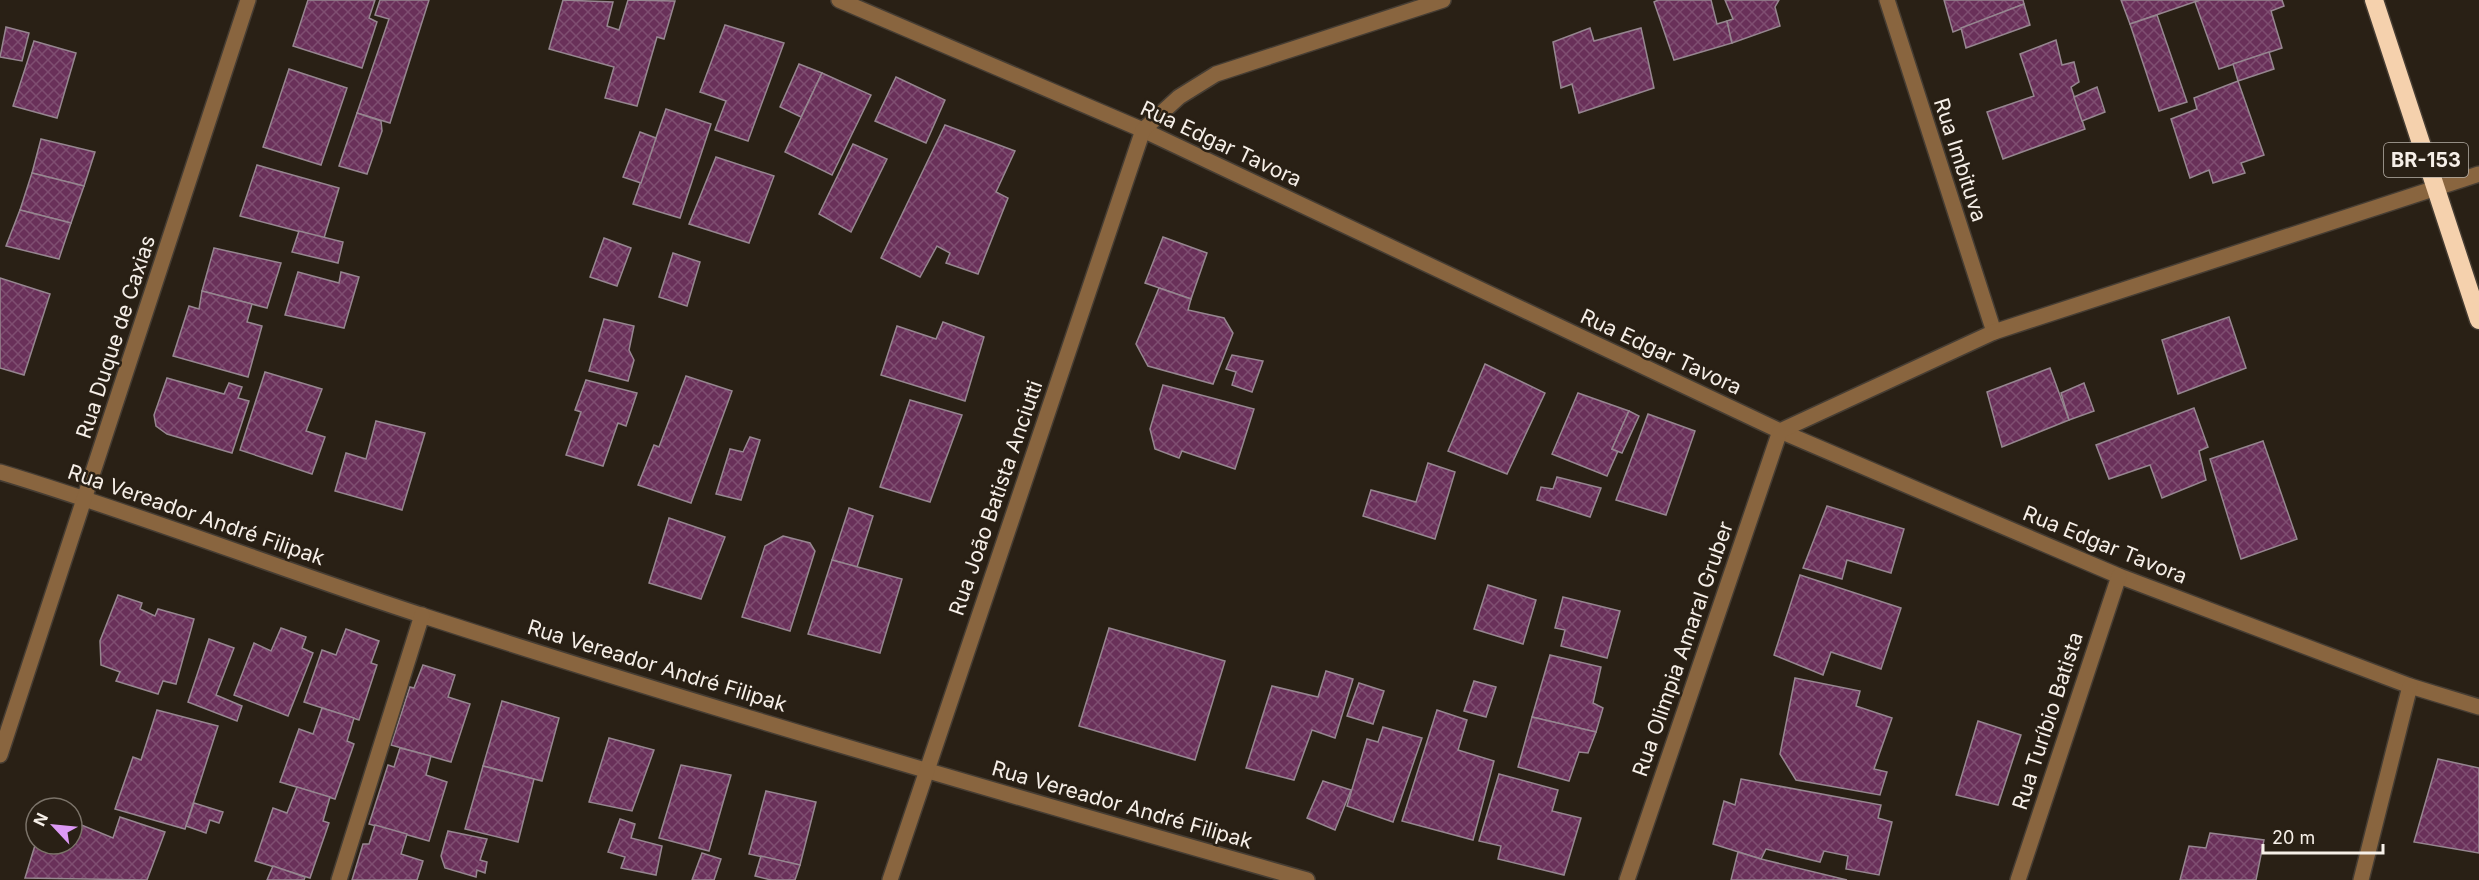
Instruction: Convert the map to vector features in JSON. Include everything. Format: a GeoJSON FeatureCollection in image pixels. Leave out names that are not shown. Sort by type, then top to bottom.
{"type":"FeatureCollection","features":[{"type":"Feature","properties":{"kind":"highway","name":"BR-153"},"geometry":{"type":"LineString","coordinates":[[2374,0],[2479,320]]}},
{"type":"Feature","properties":{"kind":"street","name":"Rua Duque de Caxias"},"geometry":{"type":"LineString","coordinates":[[0,755],[248,0]]}},
{"type":"Feature","properties":{"kind":"street","name":"Rua Edgar Tavora"},"geometry":{"type":"LineString","coordinates":[[839,0],[1143,130],[1780,431],[2119,576],[2410,686],[2479,707]]}},
{"type":"Feature","properties":{"kind":"street"},"geometry":{"type":"LineString","coordinates":[[1143,130],[1179,98],[1216,74],[1405,6],[1443,0]]}},
{"type":"Feature","properties":{"kind":"street","name":"Rua Imbituva"},"geometry":{"type":"LineString","coordinates":[[1887,0],[1994,332]]}},
{"type":"Feature","properties":{"kind":"street","name":"Rua João Batista Anciutti"},"geometry":{"type":"LineString","coordinates":[[890,880],[1143,130]]}},
{"type":"Feature","properties":{"kind":"street"},"geometry":{"type":"LineString","coordinates":[[1780,431],[1994,332],[2479,174]]}},
{"type":"Feature","properties":{"kind":"street","name":"Rua Olimpia Amaral Gruber"},"geometry":{"type":"LineString","coordinates":[[1627,880],[1780,431]]}},
{"type":"Feature","properties":{"kind":"street","name":"Rua Vereador André Filipak"},"geometry":{"type":"LineString","coordinates":[[0,472],[86,498],[422,615],[925,771],[1307,880]]}},
{"type":"Feature","properties":{"kind":"street","name":"Rua Turíbio Batista"},"geometry":{"type":"LineString","coordinates":[[2018,880],[2119,576]]}},
{"type":"Feature","properties":{"kind":"street"},"geometry":{"type":"LineString","coordinates":[[339,880],[422,615]]}},
{"type":"Feature","properties":{"kind":"street"},"geometry":{"type":"LineString","coordinates":[[2361,880],[2410,686]]}},
{"type":"Feature","properties":{"kind":"building"},"geometry":{"type":"Polygon","coordinates":[[[308,0],[375,0],[369,18],[377,22],[362,68],[293,46],[308,0]]]}},
{"type":"Feature","properties":{"kind":"building"},"geometry":{"type":"Polygon","coordinates":[[[380,0],[429,0],[390,123],[357,113],[389,19],[375,15],[380,0]]]}},
{"type":"Feature","properties":{"kind":"building"},"geometry":{"type":"Polygon","coordinates":[[[563,0],[613,2],[607,26],[619,30],[628,0],[675,1],[664,39],[657,37],[637,106],[605,98],[614,67],[549,49],[563,0]]]}},
{"type":"Feature","properties":{"kind":"building"},"geometry":{"type":"Polygon","coordinates":[[[1658,0],[1711,0],[1717,24],[1727,21],[1732,43],[1674,60],[1654,2],[1658,0]]]}},
{"type":"Feature","properties":{"kind":"building"},"geometry":{"type":"Polygon","coordinates":[[[1725,0],[1779,0],[1775,7],[1780,26],[1732,43],[1727,21],[1733,19],[1725,0]]]}},
{"type":"Feature","properties":{"kind":"building"},"geometry":{"type":"Polygon","coordinates":[[[1944,0],[2023,0],[2024,4],[1953,32],[1944,0]]]}},
{"type":"Feature","properties":{"kind":"building"},"geometry":{"type":"Polygon","coordinates":[[[2121,0],[2200,0],[2130,24],[2121,0]]]}},
{"type":"Feature","properties":{"kind":"building"},"geometry":{"type":"Polygon","coordinates":[[[2200,0],[2282,0],[2284,6],[2271,11],[2282,48],[2219,69],[2195,2],[2200,0]]]}},
{"type":"Feature","properties":{"kind":"building"},"geometry":{"type":"Polygon","coordinates":[[[2024,4],[2030,25],[1966,48],[1961,28],[2024,4]]]}},
{"type":"Feature","properties":{"kind":"building"},"geometry":{"type":"Polygon","coordinates":[[[2157,15],[2187,102],[2159,111],[2130,24],[2157,15]]]}},
{"type":"Feature","properties":{"kind":"building"},"geometry":{"type":"Polygon","coordinates":[[[725,25],[784,43],[748,141],[715,130],[726,101],[700,92],[725,25]]]}},
{"type":"Feature","properties":{"kind":"building"},"geometry":{"type":"Polygon","coordinates":[[[6,27],[29,33],[22,61],[0,57],[6,27]]]}},
{"type":"Feature","properties":{"kind":"building"},"geometry":{"type":"Polygon","coordinates":[[[1590,28],[1594,41],[1641,28],[1654,88],[1579,113],[1572,84],[1561,88],[1553,42],[1590,28]]]}},
{"type":"Feature","properties":{"kind":"building"},"geometry":{"type":"Polygon","coordinates":[[[2056,40],[2062,65],[2074,62],[2079,82],[2071,87],[2085,129],[2003,159],[1987,112],[2034,96],[2020,54],[2056,40]]]}},
{"type":"Feature","properties":{"kind":"building"},"geometry":{"type":"Polygon","coordinates":[[[34,41],[76,53],[57,118],[13,106],[34,41]]]}},
{"type":"Feature","properties":{"kind":"building"},"geometry":{"type":"Polygon","coordinates":[[[2269,52],[2274,69],[2238,81],[2233,64],[2269,52]]]}},
{"type":"Feature","properties":{"kind":"building"},"geometry":{"type":"Polygon","coordinates":[[[799,64],[822,73],[801,117],[780,107],[799,64]]]}},
{"type":"Feature","properties":{"kind":"building"},"geometry":{"type":"Polygon","coordinates":[[[289,69],[347,88],[321,165],[263,147],[289,69]]]}},
{"type":"Feature","properties":{"kind":"building"},"geometry":{"type":"Polygon","coordinates":[[[822,73],[871,95],[832,175],[785,152],[822,73]]]}},
{"type":"Feature","properties":{"kind":"building"},"geometry":{"type":"Polygon","coordinates":[[[896,77],[945,100],[926,143],[875,121],[896,77]]]}},
{"type":"Feature","properties":{"kind":"building"},"geometry":{"type":"Polygon","coordinates":[[[2238,81],[2264,155],[2241,163],[2245,173],[2213,183],[2209,170],[2190,178],[2171,119],[2197,109],[2194,98],[2238,81]]]}},
{"type":"Feature","properties":{"kind":"building"},"geometry":{"type":"Polygon","coordinates":[[[2097,87],[2105,112],[2082,121],[2074,97],[2097,87]]]}},
{"type":"Feature","properties":{"kind":"building"},"geometry":{"type":"Polygon","coordinates":[[[666,109],[711,124],[680,218],[633,204],[666,109]]]}},
{"type":"Feature","properties":{"kind":"building"},"geometry":{"type":"Polygon","coordinates":[[[357,113],[381,121],[382,131],[367,174],[339,166],[357,113]]]}},
{"type":"Feature","properties":{"kind":"building"},"geometry":{"type":"Polygon","coordinates":[[[945,125],[1015,151],[996,192],[1008,198],[978,274],[946,263],[950,253],[937,246],[920,277],[881,258],[945,125]]]}},
{"type":"Feature","properties":{"kind":"building"},"geometry":{"type":"Polygon","coordinates":[[[640,132],[656,138],[641,183],[623,177],[640,132]]]}},
{"type":"Feature","properties":{"kind":"building"},"geometry":{"type":"Polygon","coordinates":[[[41,139],[95,152],[84,186],[32,173],[41,139]]]}},
{"type":"Feature","properties":{"kind":"building"},"geometry":{"type":"Polygon","coordinates":[[[853,144],[887,159],[851,232],[819,214],[853,144]]]}},
{"type":"Feature","properties":{"kind":"building"},"geometry":{"type":"Polygon","coordinates":[[[716,157],[774,176],[749,243],[689,224],[716,157]]]}},
{"type":"Feature","properties":{"kind":"building"},"geometry":{"type":"Polygon","coordinates":[[[257,165],[339,188],[324,238],[240,216],[257,165]]]}},
{"type":"Feature","properties":{"kind":"building"},"geometry":{"type":"Polygon","coordinates":[[[32,173],[84,186],[71,223],[20,210],[32,173]]]}},
{"type":"Feature","properties":{"kind":"building"},"geometry":{"type":"Polygon","coordinates":[[[20,210],[71,223],[59,259],[6,246],[20,210]]]}},
{"type":"Feature","properties":{"kind":"building"},"geometry":{"type":"Polygon","coordinates":[[[299,231],[343,242],[338,263],[292,252],[299,231]]]}},
{"type":"Feature","properties":{"kind":"building"},"geometry":{"type":"Polygon","coordinates":[[[1163,237],[1207,253],[1191,299],[1145,283],[1163,237]]]}},
{"type":"Feature","properties":{"kind":"building"},"geometry":{"type":"Polygon","coordinates":[[[604,238],[631,248],[617,286],[590,277],[604,238]]]}},
{"type":"Feature","properties":{"kind":"building"},"geometry":{"type":"Polygon","coordinates":[[[214,248],[281,263],[267,308],[202,291],[214,248]]]}},
{"type":"Feature","properties":{"kind":"building"},"geometry":{"type":"Polygon","coordinates":[[[673,253],[700,262],[687,306],[659,297],[673,253]]]}},
{"type":"Feature","properties":{"kind":"building"},"geometry":{"type":"Polygon","coordinates":[[[298,272],[339,283],[341,272],[359,277],[344,328],[285,315],[298,272]]]}},
{"type":"Feature","properties":{"kind":"building"},"geometry":{"type":"Polygon","coordinates":[[[0,278],[50,294],[24,375],[0,368],[0,278]]]}},
{"type":"Feature","properties":{"kind":"building"},"geometry":{"type":"Polygon","coordinates":[[[1159,288],[1191,299],[1188,310],[1224,318],[1233,333],[1213,384],[1148,366],[1136,344],[1159,288]]]}},
{"type":"Feature","properties":{"kind":"building"},"geometry":{"type":"Polygon","coordinates":[[[202,291],[252,304],[247,322],[262,326],[248,377],[173,356],[189,306],[199,309],[202,291]]]}},
{"type":"Feature","properties":{"kind":"building"},"geometry":{"type":"Polygon","coordinates":[[[2229,317],[2246,368],[2178,394],[2162,340],[2229,317]]]}},
{"type":"Feature","properties":{"kind":"building"},"geometry":{"type":"Polygon","coordinates":[[[604,319],[634,326],[629,350],[634,360],[628,381],[589,371],[604,319]]]}},
{"type":"Feature","properties":{"kind":"building"},"geometry":{"type":"Polygon","coordinates":[[[943,322],[984,337],[965,401],[881,375],[897,326],[936,339],[943,322]]]}},
{"type":"Feature","properties":{"kind":"building"},"geometry":{"type":"Polygon","coordinates":[[[1232,355],[1263,361],[1252,392],[1232,385],[1236,372],[1226,369],[1232,355]]]}},
{"type":"Feature","properties":{"kind":"building"},"geometry":{"type":"Polygon","coordinates":[[[1485,364],[1545,393],[1507,474],[1448,451],[1485,364]]]}},
{"type":"Feature","properties":{"kind":"building"},"geometry":{"type":"Polygon","coordinates":[[[2050,368],[2069,420],[2002,447],[1987,392],[2050,368]]]}},
{"type":"Feature","properties":{"kind":"building"},"geometry":{"type":"Polygon","coordinates":[[[265,372],[322,389],[306,431],[325,437],[312,474],[240,450],[265,372]]]}},
{"type":"Feature","properties":{"kind":"building"},"geometry":{"type":"Polygon","coordinates":[[[686,376],[732,391],[691,503],[638,485],[654,445],[659,447],[686,376]]]}},
{"type":"Feature","properties":{"kind":"building"},"geometry":{"type":"Polygon","coordinates":[[[167,378],[224,394],[229,383],[242,387],[238,398],[249,401],[232,453],[167,434],[156,426],[154,415],[167,378]]]}},
{"type":"Feature","properties":{"kind":"building"},"geometry":{"type":"Polygon","coordinates":[[[586,380],[637,393],[626,426],[618,423],[603,466],[566,455],[581,412],[575,410],[586,380]]]}},
{"type":"Feature","properties":{"kind":"building"},"geometry":{"type":"Polygon","coordinates":[[[2084,383],[2094,411],[2069,420],[2061,393],[2084,383]]]}},
{"type":"Feature","properties":{"kind":"building"},"geometry":{"type":"Polygon","coordinates":[[[1163,385],[1254,409],[1235,469],[1182,451],[1179,458],[1155,449],[1150,429],[1163,385]]]}},
{"type":"Feature","properties":{"kind":"building"},"geometry":{"type":"Polygon","coordinates":[[[1578,393],[1629,411],[1612,449],[1618,451],[1607,476],[1552,454],[1578,393]]]}},
{"type":"Feature","properties":{"kind":"building"},"geometry":{"type":"Polygon","coordinates":[[[910,400],[962,415],[930,502],[880,487],[910,400]]]}},
{"type":"Feature","properties":{"kind":"building"},"geometry":{"type":"Polygon","coordinates":[[[2194,408],[2208,447],[2199,451],[2206,480],[2162,498],[2150,465],[2109,479],[2096,445],[2194,408]]]}},
{"type":"Feature","properties":{"kind":"building"},"geometry":{"type":"Polygon","coordinates":[[[1629,411],[1639,416],[1622,453],[1612,449],[1629,411]]]}},
{"type":"Feature","properties":{"kind":"building"},"geometry":{"type":"Polygon","coordinates":[[[1648,414],[1695,431],[1666,515],[1616,500],[1648,414]]]}},
{"type":"Feature","properties":{"kind":"building"},"geometry":{"type":"Polygon","coordinates":[[[376,421],[425,433],[402,510],[335,491],[346,453],[366,459],[376,421]]]}},
{"type":"Feature","properties":{"kind":"building"},"geometry":{"type":"Polygon","coordinates":[[[750,437],[760,440],[741,500],[716,494],[730,449],[743,452],[750,437]]]}},
{"type":"Feature","properties":{"kind":"building"},"geometry":{"type":"Polygon","coordinates":[[[2263,441],[2297,539],[2241,559],[2210,459],[2263,441]]]}},
{"type":"Feature","properties":{"kind":"building"},"geometry":{"type":"Polygon","coordinates":[[[1428,463],[1455,472],[1435,539],[1363,516],[1371,490],[1416,502],[1428,463]]]}},
{"type":"Feature","properties":{"kind":"building"},"geometry":{"type":"Polygon","coordinates":[[[1557,477],[1601,488],[1590,517],[1537,500],[1541,487],[1553,489],[1557,477]]]}},
{"type":"Feature","properties":{"kind":"building"},"geometry":{"type":"Polygon","coordinates":[[[1827,506],[1904,529],[1891,573],[1847,560],[1842,579],[1803,568],[1827,506]]]}},
{"type":"Feature","properties":{"kind":"building"},"geometry":{"type":"Polygon","coordinates":[[[849,508],[873,516],[857,567],[832,560],[849,508]]]}},
{"type":"Feature","properties":{"kind":"building"},"geometry":{"type":"Polygon","coordinates":[[[669,518],[725,537],[701,599],[649,583],[669,518]]]}},
{"type":"Feature","properties":{"kind":"building"},"geometry":{"type":"Polygon","coordinates":[[[783,536],[810,543],[815,551],[790,631],[742,617],[765,546],[783,536]]]}},
{"type":"Feature","properties":{"kind":"building"},"geometry":{"type":"Polygon","coordinates":[[[832,560],[902,579],[880,653],[808,634],[832,560]]]}},
{"type":"Feature","properties":{"kind":"building"},"geometry":{"type":"Polygon","coordinates":[[[1800,575],[1901,608],[1881,669],[1831,652],[1823,675],[1774,655],[1800,575]]]}},
{"type":"Feature","properties":{"kind":"building"},"geometry":{"type":"Polygon","coordinates":[[[1488,585],[1536,600],[1523,644],[1474,629],[1488,585]]]}},
{"type":"Feature","properties":{"kind":"building"},"geometry":{"type":"Polygon","coordinates":[[[118,595],[142,603],[140,609],[155,616],[158,609],[194,619],[176,684],[163,681],[158,694],[116,681],[120,672],[101,665],[100,641],[118,595]]]}},
{"type":"Feature","properties":{"kind":"building"},"geometry":{"type":"Polygon","coordinates":[[[1563,597],[1620,611],[1607,658],[1561,646],[1565,630],[1555,628],[1563,597]]]}},
{"type":"Feature","properties":{"kind":"building"},"geometry":{"type":"Polygon","coordinates":[[[281,628],[306,637],[302,648],[313,653],[288,716],[234,695],[254,643],[271,651],[281,628]]]}},
{"type":"Feature","properties":{"kind":"building"},"geometry":{"type":"Polygon","coordinates":[[[1109,628],[1225,661],[1195,760],[1079,726],[1109,628]]]}},
{"type":"Feature","properties":{"kind":"building"},"geometry":{"type":"Polygon","coordinates":[[[346,629],[379,641],[371,663],[377,665],[359,720],[304,702],[322,650],[336,655],[346,629]]]}},
{"type":"Feature","properties":{"kind":"building"},"geometry":{"type":"Polygon","coordinates":[[[209,639],[234,648],[216,695],[242,706],[237,721],[188,702],[209,639]]]}},
{"type":"Feature","properties":{"kind":"building"},"geometry":{"type":"Polygon","coordinates":[[[1550,655],[1601,667],[1593,703],[1603,708],[1596,732],[1532,717],[1550,655]]]}},
{"type":"Feature","properties":{"kind":"building"},"geometry":{"type":"Polygon","coordinates":[[[423,665],[455,675],[448,697],[470,704],[451,762],[391,745],[410,687],[414,688],[423,665]]]}},
{"type":"Feature","properties":{"kind":"building"},"geometry":{"type":"Polygon","coordinates":[[[1326,671],[1353,679],[1335,738],[1312,730],[1294,780],[1246,768],[1272,686],[1318,697],[1326,671]]]}},
{"type":"Feature","properties":{"kind":"building"},"geometry":{"type":"Polygon","coordinates":[[[1795,678],[1860,691],[1856,706],[1892,718],[1874,769],[1887,772],[1880,795],[1796,780],[1780,754],[1795,678]]]}},
{"type":"Feature","properties":{"kind":"building"},"geometry":{"type":"Polygon","coordinates":[[[1474,681],[1496,687],[1486,717],[1464,711],[1474,681]]]}},
{"type":"Feature","properties":{"kind":"building"},"geometry":{"type":"Polygon","coordinates":[[[1359,683],[1384,691],[1373,724],[1347,716],[1359,683]]]}},
{"type":"Feature","properties":{"kind":"building"},"geometry":{"type":"Polygon","coordinates":[[[502,701],[559,718],[542,781],[483,766],[502,701]]]}},
{"type":"Feature","properties":{"kind":"building"},"geometry":{"type":"Polygon","coordinates":[[[322,708],[354,718],[347,741],[354,744],[335,799],[280,782],[299,729],[313,734],[322,708]]]}},
{"type":"Feature","properties":{"kind":"building"},"geometry":{"type":"Polygon","coordinates":[[[157,710],[218,726],[185,829],[115,809],[133,757],[141,760],[157,710]]]}},
{"type":"Feature","properties":{"kind":"building"},"geometry":{"type":"Polygon","coordinates":[[[1437,710],[1467,720],[1458,750],[1494,761],[1473,840],[1402,821],[1437,710]]]}},
{"type":"Feature","properties":{"kind":"building"},"geometry":{"type":"Polygon","coordinates":[[[1532,717],[1596,732],[1588,753],[1579,752],[1569,781],[1518,767],[1532,717]]]}},
{"type":"Feature","properties":{"kind":"building"},"geometry":{"type":"Polygon","coordinates":[[[1978,721],[2021,735],[1998,805],[1956,795],[1978,721]]]}},
{"type":"Feature","properties":{"kind":"building"},"geometry":{"type":"Polygon","coordinates":[[[1383,727],[1422,738],[1393,822],[1347,806],[1367,739],[1378,742],[1383,727]]]}},
{"type":"Feature","properties":{"kind":"building"},"geometry":{"type":"Polygon","coordinates":[[[609,738],[654,750],[632,811],[589,802],[609,738]]]}},
{"type":"Feature","properties":{"kind":"building"},"geometry":{"type":"Polygon","coordinates":[[[400,748],[431,756],[426,775],[447,782],[429,841],[369,824],[388,765],[394,767],[400,748]]]}},
{"type":"Feature","properties":{"kind":"building"},"geometry":{"type":"Polygon","coordinates":[[[2438,759],[2479,768],[2479,853],[2414,842],[2438,759]]]}},
{"type":"Feature","properties":{"kind":"building"},"geometry":{"type":"Polygon","coordinates":[[[681,765],[731,775],[709,851],[659,838],[681,765]]]}},
{"type":"Feature","properties":{"kind":"building"},"geometry":{"type":"Polygon","coordinates":[[[483,766],[534,779],[518,842],[465,829],[483,766]]]}},
{"type":"Feature","properties":{"kind":"building"},"geometry":{"type":"Polygon","coordinates":[[[1499,774],[1558,790],[1552,811],[1581,818],[1564,875],[1498,859],[1501,846],[1479,841],[1499,774]]]}},
{"type":"Feature","properties":{"kind":"building"},"geometry":{"type":"Polygon","coordinates":[[[1741,779],[1881,805],[1878,818],[1892,822],[1879,875],[1846,869],[1848,856],[1824,851],[1820,862],[1766,849],[1761,859],[1713,844],[1724,801],[1735,805],[1741,779]]]}},
{"type":"Feature","properties":{"kind":"building"},"geometry":{"type":"Polygon","coordinates":[[[1323,781],[1351,790],[1335,830],[1307,818],[1323,781]]]}},
{"type":"Feature","properties":{"kind":"building"},"geometry":{"type":"Polygon","coordinates":[[[297,787],[330,797],[323,821],[329,823],[310,878],[255,861],[273,808],[287,813],[297,787]]]}},
{"type":"Feature","properties":{"kind":"building"},"geometry":{"type":"Polygon","coordinates":[[[766,791],[816,802],[800,865],[749,854],[766,791]]]}},
{"type":"Feature","properties":{"kind":"building"},"geometry":{"type":"Polygon","coordinates":[[[194,803],[223,812],[219,823],[210,820],[206,833],[186,826],[194,803]]]}},
{"type":"Feature","properties":{"kind":"building"},"geometry":{"type":"Polygon","coordinates":[[[120,817],[165,832],[147,880],[25,878],[32,856],[84,856],[84,826],[113,838],[120,817]]]}},
{"type":"Feature","properties":{"kind":"building"},"geometry":{"type":"Polygon","coordinates":[[[620,819],[635,824],[631,838],[662,846],[656,875],[621,868],[625,857],[608,852],[620,819]]]}},
{"type":"Feature","properties":{"kind":"building"},"geometry":{"type":"Polygon","coordinates":[[[375,825],[407,834],[401,854],[423,861],[417,880],[352,880],[363,844],[369,844],[375,825]]]}},
{"type":"Feature","properties":{"kind":"building"},"geometry":{"type":"Polygon","coordinates":[[[448,831],[487,839],[480,860],[487,862],[485,873],[477,870],[476,877],[445,868],[441,856],[448,831]]]}},
{"type":"Feature","properties":{"kind":"building"},"geometry":{"type":"Polygon","coordinates":[[[2210,833],[2264,840],[2256,880],[2180,880],[2189,846],[2206,848],[2210,833]]]}},
{"type":"Feature","properties":{"kind":"building"},"geometry":{"type":"Polygon","coordinates":[[[1738,852],[1761,859],[1847,880],[1731,880],[1738,852]]]}},
{"type":"Feature","properties":{"kind":"building"},"geometry":{"type":"Polygon","coordinates":[[[702,853],[721,859],[714,880],[692,880],[702,853]]]}},
{"type":"Feature","properties":{"kind":"building"},"geometry":{"type":"Polygon","coordinates":[[[761,856],[800,865],[795,880],[771,880],[755,876],[761,856]]]}},
{"type":"Feature","properties":{"kind":"building"},"geometry":{"type":"Polygon","coordinates":[[[273,866],[305,877],[304,880],[267,880],[273,866]]]}}]}
